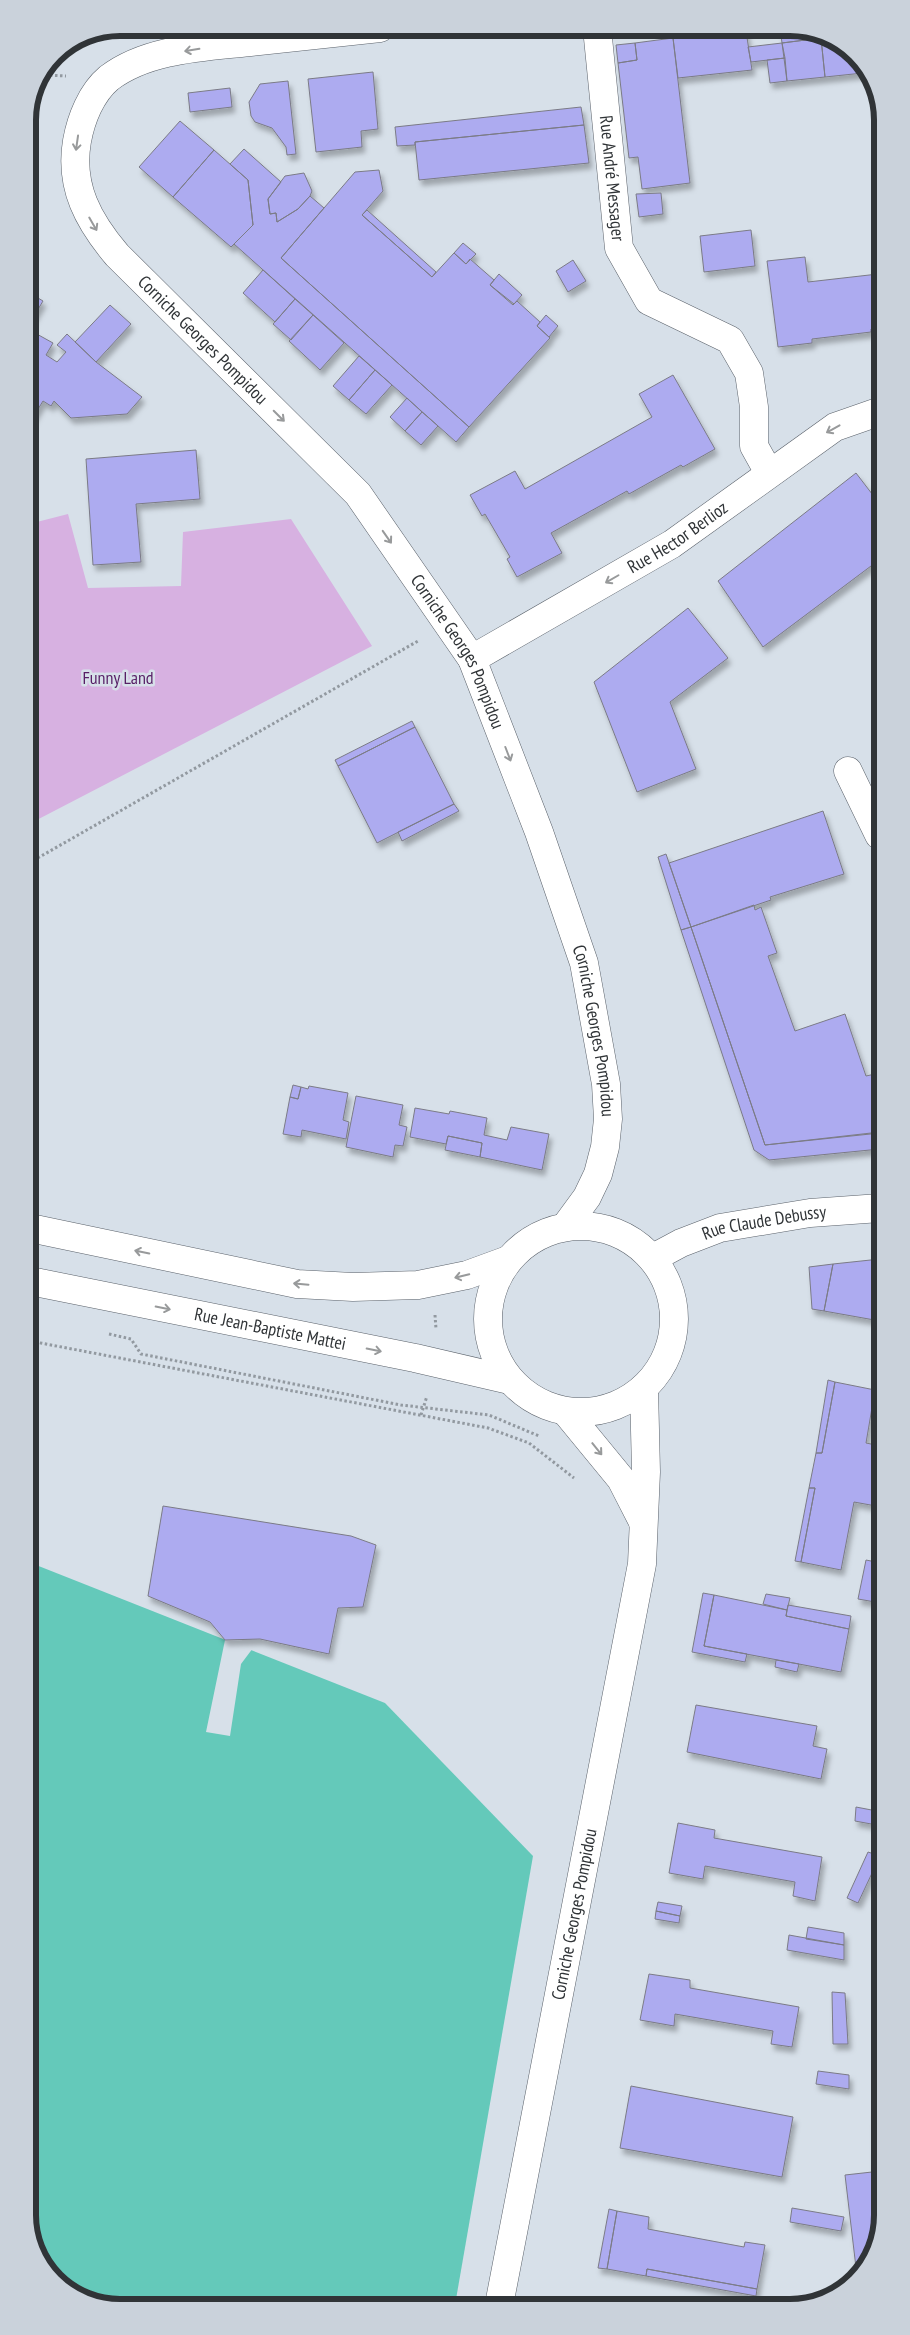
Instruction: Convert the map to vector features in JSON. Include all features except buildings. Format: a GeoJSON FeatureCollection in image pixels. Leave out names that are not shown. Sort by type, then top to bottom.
{"type":"FeatureCollection","features":[{"type":"Feature","properties":{"kind":"main road","name":"Corniche Georges Pompidou"},"geometry":{"type":"LineString","coordinates":[[308,36],[192,49],[145,59],[109,79],[90,102],[80,126],[76,149],[77,179],[85,211],[116,255],[358,494],[472,660],[539,832],[584,963],[606,1084],[608,1119],[605,1147],[600,1165],[587,1197],[565,1227]]}},
{"type":"Feature","properties":{"kind":"main road","name":"Rue André Messager"},"geometry":{"type":"LineString","coordinates":[[598,36],[618,248],[649,300],[730,340],[749,373],[754,407],[754,446],[769,473]]}},
{"type":"Feature","properties":{"kind":"main road","name":"Rue Hector Berlioz"},"geometry":{"type":"LineString","coordinates":[[472,660],[672,544],[834,427],[874,413]]}},
{"type":"Feature","properties":{"kind":"main road"},"geometry":{"type":"LineString","coordinates":[[848,771],[874,825]]}},
{"type":"Feature","properties":{"kind":"main road","name":"Rue Claude Debussy"},"geometry":{"type":"LineString","coordinates":[[653,1258],[681,1243],[720,1228],[810,1213],[874,1208]]}},
{"type":"Feature","properties":{"kind":"main road"},"geometry":{"type":"LineString","coordinates":[[597,1226],[627,1237],[653,1258],[668,1282],[675,1310],[673,1339],[662,1365],[644,1388],[621,1404],[594,1412],[566,1412],[545,1405],[526,1395],[510,1380],[496,1358],[488,1333],[488,1307],[495,1282],[508,1260],[524,1245],[537,1237],[565,1227],[597,1226]]}},
{"type":"Feature","properties":{"kind":"main road"},"geometry":{"type":"LineString","coordinates":[[36,1229],[297,1284],[353,1287],[418,1285],[467,1276],[508,1260]]}},
{"type":"Feature","properties":{"kind":"main road","name":"Rue Jean-Baptiste Mattei"},"geometry":{"type":"LineString","coordinates":[[36,1282],[415,1358],[510,1380]]}},
{"type":"Feature","properties":{"kind":"main road","name":"Corniche Georges Pompidou"},"geometry":{"type":"LineString","coordinates":[[500,2299],[642,1564],[645,1525],[644,1388]]}},
{"type":"Feature","properties":{"kind":"main road"},"geometry":{"type":"LineString","coordinates":[[566,1412],[621,1479],[645,1525]]}},
{"type":"Feature","properties":{"kind":"path"},"geometry":{"type":"LineString","coordinates":[[36,859],[448,624]]}},
{"type":"Feature","properties":{"kind":"path"},"geometry":{"type":"LineString","coordinates":[[104,1333],[131,1339],[140,1354],[401,1405],[489,1415],[541,1437]]}},
{"type":"Feature","properties":{"kind":"path"},"geometry":{"type":"LineString","coordinates":[[36,1342],[488,1428],[529,1443],[568,1475],[596,1491],[621,1479]]}},
{"type":"Feature","properties":{"kind":"green space","name":"Funny Land"},"geometry":{"type":"Polygon","coordinates":[[[68,514],[88,588],[181,586],[183,532],[291,519],[372,646],[36,820],[36,522],[68,514]]]}},
{"type":"Feature","properties":{"kind":"shaded area"},"geometry":{"type":"Polygon","coordinates":[[[36,1565],[385,1703],[533,1856],[456,2299],[115,2299],[78,2288],[50,2262],[41,2242],[36,2215],[36,1565]]]}},
{"type":"Feature","properties":{"kind":"pier"},"geometry":{"type":"Polygon","coordinates":[[[225,1640],[231,1640],[253,1648],[241,1664],[230,1736],[206,1732],[225,1640]]]}}]}
